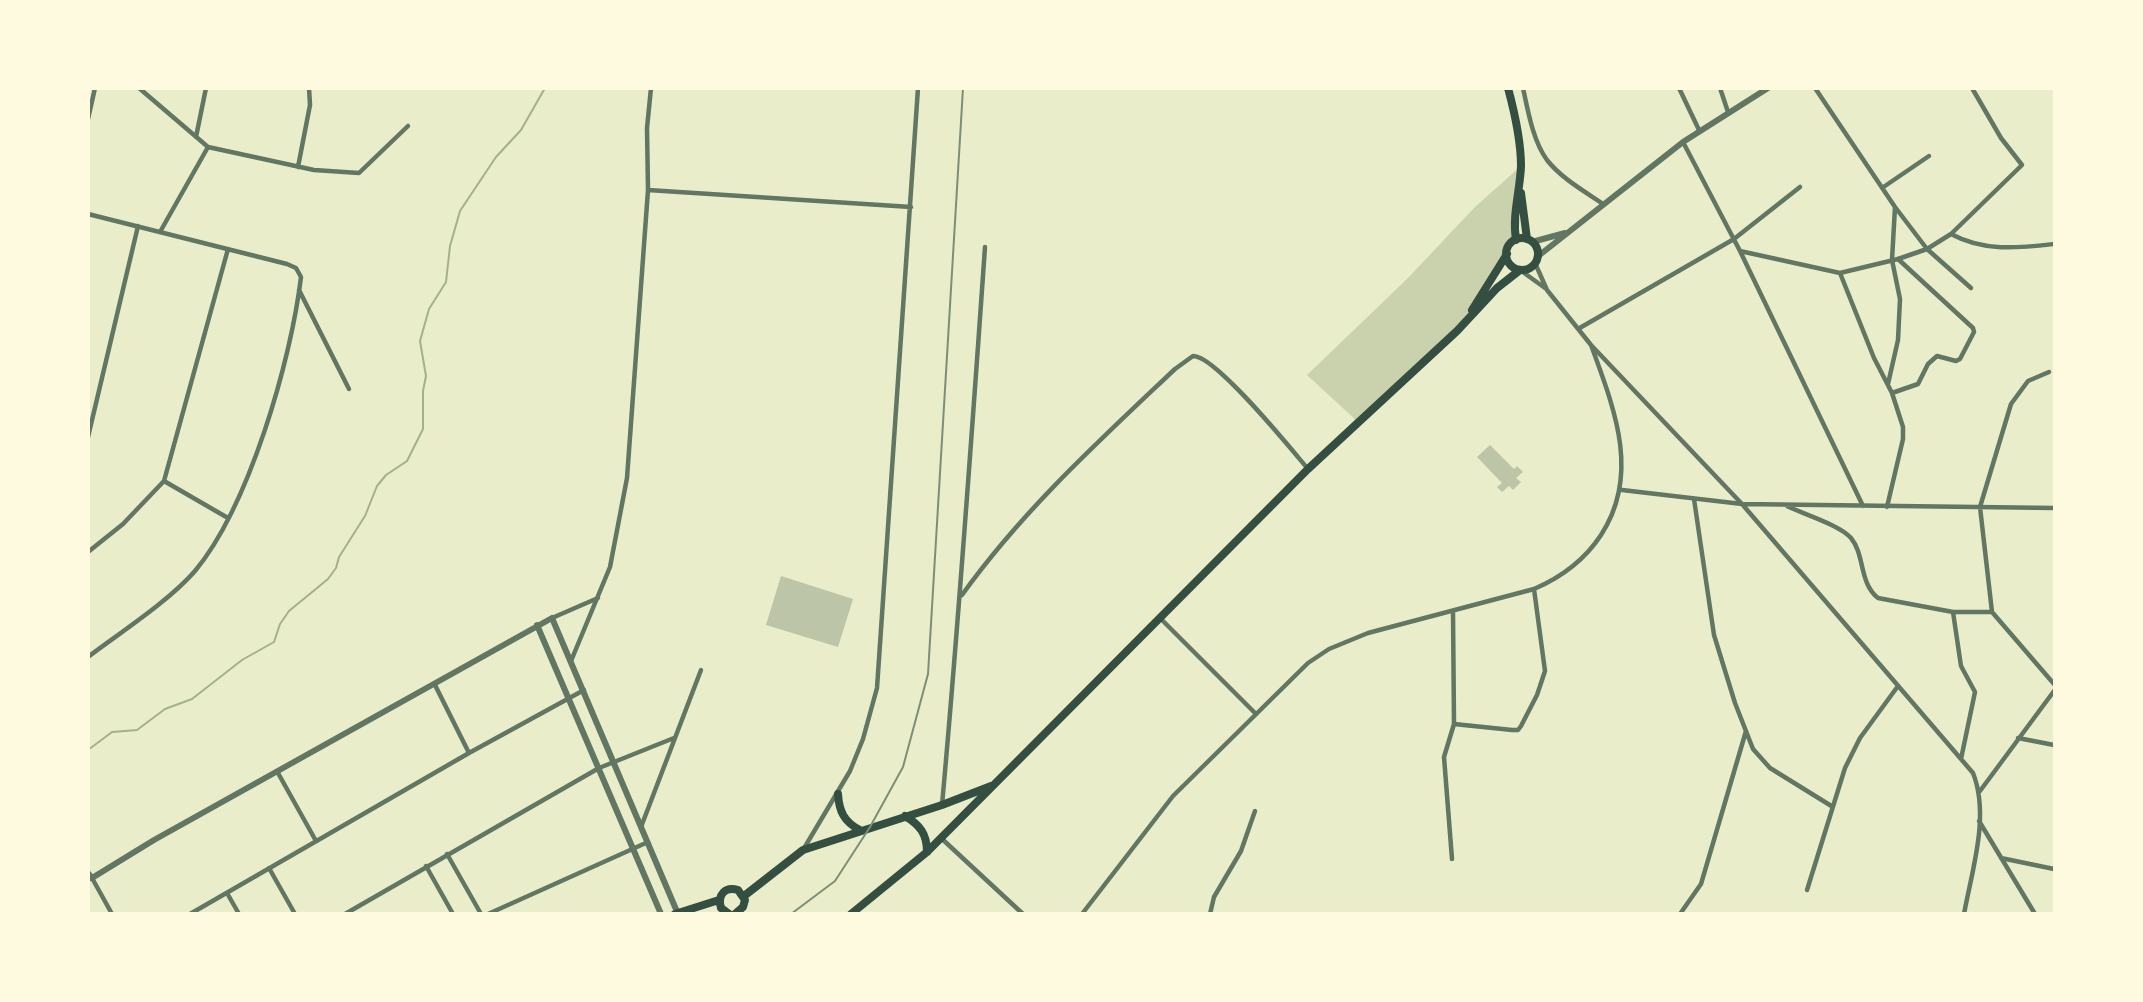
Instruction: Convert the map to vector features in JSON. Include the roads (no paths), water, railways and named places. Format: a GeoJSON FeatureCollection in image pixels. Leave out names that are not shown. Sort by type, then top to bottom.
{"type":"FeatureCollection","features":[{"type":"Feature","properties":{"kind":"main road"},"geometry":{"type":"LineString","coordinates":[[1508,88],[1519,138],[1519,183],[1514,226],[1516,240]]}},
{"type":"Feature","properties":{"kind":"main road"},"geometry":{"type":"LineString","coordinates":[[851,914],[927,852],[1308,469],[1463,324],[1497,288],[1520,270],[1531,267],[1536,260],[1537,249],[1529,240],[1519,183]]}},
{"type":"Feature","properties":{"kind":"main road"},"geometry":{"type":"LineString","coordinates":[[1463,324],[1507,254],[1508,248],[1516,240],[1529,240]]}},
{"type":"Feature","properties":{"kind":"main road"},"geometry":{"type":"LineString","coordinates":[[1507,254],[1510,264],[1520,270]]}},
{"type":"Feature","properties":{"kind":"main road"},"geometry":{"type":"LineString","coordinates":[[735,914],[743,907],[744,896],[803,850],[942,805],[992,786]]}},
{"type":"Feature","properties":{"kind":"main road"},"geometry":{"type":"LineString","coordinates":[[838,794],[839,808],[844,817],[860,830]]}},
{"type":"Feature","properties":{"kind":"main road"},"geometry":{"type":"LineString","coordinates":[[904,816],[922,830],[926,837],[927,852]]}},
{"type":"Feature","properties":{"kind":"main road"},"geometry":{"type":"LineString","coordinates":[[723,912],[719,900],[723,892],[730,888],[738,890],[744,896]]}},
{"type":"Feature","properties":{"kind":"main road"},"geometry":{"type":"LineString","coordinates":[[677,913],[719,900]]}},
{"type":"Feature","properties":{"kind":"street"},"geometry":{"type":"LineString","coordinates":[[88,119],[95,88]]}},
{"type":"Feature","properties":{"kind":"street"},"geometry":{"type":"LineString","coordinates":[[139,88],[208,147],[298,167],[342,174],[359,173],[408,126]]}},
{"type":"Feature","properties":{"kind":"street"},"geometry":{"type":"LineString","coordinates":[[196,137],[206,88]]}},
{"type":"Feature","properties":{"kind":"street"},"geometry":{"type":"LineString","coordinates":[[298,167],[310,105],[309,88]]}},
{"type":"Feature","properties":{"kind":"street"},"geometry":{"type":"LineString","coordinates":[[571,661],[610,567],[619,531],[627,478],[648,190],[647,128],[651,88]]}},
{"type":"Feature","properties":{"kind":"street"},"geometry":{"type":"LineString","coordinates":[[803,850],[838,794],[863,739],[878,688],[918,88]]}},
{"type":"Feature","properties":{"kind":"street"},"geometry":{"type":"LineString","coordinates":[[1523,88],[1536,134],[1546,159],[1560,173],[1603,204]]}},
{"type":"Feature","properties":{"kind":"street"},"geometry":{"type":"LineString","coordinates":[[1679,88],[1699,130]]}},
{"type":"Feature","properties":{"kind":"street"},"geometry":{"type":"LineString","coordinates":[[1720,88],[1728,112]]}},
{"type":"Feature","properties":{"kind":"street"},"geometry":{"type":"LineString","coordinates":[[1547,290],[1536,260],[1568,231],[1699,130],[1768,88]]}},
{"type":"Feature","properties":{"kind":"street"},"geometry":{"type":"LineString","coordinates":[[1815,88],[1895,207],[1927,249],[1971,288]]}},
{"type":"Feature","properties":{"kind":"street"},"geometry":{"type":"LineString","coordinates":[[1740,251],[1840,273],[1927,249],[1951,234],[2022,165],[2001,138],[1972,88]]}},
{"type":"Feature","properties":{"kind":"street"},"geometry":{"type":"LineString","coordinates":[[1683,142],[1740,251],[1863,506]]}},
{"type":"Feature","properties":{"kind":"street"},"geometry":{"type":"LineString","coordinates":[[160,232],[208,147]]}},
{"type":"Feature","properties":{"kind":"street"},"geometry":{"type":"LineString","coordinates":[[1882,188],[1929,156]]}},
{"type":"Feature","properties":{"kind":"street"},"geometry":{"type":"LineString","coordinates":[[1578,329],[1734,239],[1800,186]]}},
{"type":"Feature","properties":{"kind":"street"},"geometry":{"type":"LineString","coordinates":[[648,190],[911,207]]}},
{"type":"Feature","properties":{"kind":"street"},"geometry":{"type":"LineString","coordinates":[[1888,384],[1898,340],[1900,299],[1892,260],[1895,207]]}},
{"type":"Feature","properties":{"kind":"street"},"geometry":{"type":"LineString","coordinates":[[88,214],[296,268],[301,277],[280,377],[260,443],[228,518],[208,554],[193,573],[88,657]]}},
{"type":"Feature","properties":{"kind":"street"},"geometry":{"type":"LineString","coordinates":[[88,437],[138,226]]}},
{"type":"Feature","properties":{"kind":"street"},"geometry":{"type":"LineString","coordinates":[[1529,240],[1568,231]]}},
{"type":"Feature","properties":{"kind":"street"},"geometry":{"type":"LineString","coordinates":[[1951,234],[1968,243],[1991,248],[2055,244]]}},
{"type":"Feature","properties":{"kind":"street"},"geometry":{"type":"LineString","coordinates":[[942,805],[952,670],[962,596],[985,247]]}},
{"type":"Feature","properties":{"kind":"street"},"geometry":{"type":"LineString","coordinates":[[88,552],[123,524],[164,481],[228,249]]}},
{"type":"Feature","properties":{"kind":"street"},"geometry":{"type":"LineString","coordinates":[[1892,393],[1918,384],[1928,364],[1937,356],[1942,355],[1956,361],[1960,359],[1974,332],[1973,328],[1898,258]]}},
{"type":"Feature","properties":{"kind":"street"},"geometry":{"type":"LineString","coordinates":[[1520,270],[1547,290],[1591,345],[1742,504],[1973,773],[1980,791],[1979,821],[1964,914]]}},
{"type":"Feature","properties":{"kind":"street"},"geometry":{"type":"LineString","coordinates":[[1840,273],[1874,358],[1892,393],[1903,427],[1903,439],[1887,507]]}},
{"type":"Feature","properties":{"kind":"street"},"geometry":{"type":"LineString","coordinates":[[299,290],[349,389]]}},
{"type":"Feature","properties":{"kind":"street"},"geometry":{"type":"LineString","coordinates":[[1082,914],[1173,796],[1308,663],[1329,649],[1368,633],[1534,589],[1555,580],[1574,566],[1594,545],[1611,519],[1622,490],[1617,424],[1591,345]]}},
{"type":"Feature","properties":{"kind":"street"},"geometry":{"type":"LineString","coordinates":[[962,596],[995,550],[1046,494],[1175,369],[1193,356],[1205,358],[1257,409],[1308,469]]}},
{"type":"Feature","properties":{"kind":"street"},"geometry":{"type":"LineString","coordinates":[[2049,372],[2028,381],[2011,404],[1980,507],[1992,612],[2055,684]]}},
{"type":"Feature","properties":{"kind":"street"},"geometry":{"type":"LineString","coordinates":[[164,481],[228,518]]}},
{"type":"Feature","properties":{"kind":"street"},"geometry":{"type":"LineString","coordinates":[[1622,490],[1742,504],[2055,508]]}},
{"type":"Feature","properties":{"kind":"street"},"geometry":{"type":"LineString","coordinates":[[1694,500],[1714,635],[1753,749],[1770,768],[1833,807]]}},
{"type":"Feature","properties":{"kind":"street"},"geometry":{"type":"LineString","coordinates":[[1784,505],[1845,532],[1853,541],[1869,590],[1878,598],[1953,612],[1992,612]]}},
{"type":"Feature","properties":{"kind":"street"},"geometry":{"type":"LineString","coordinates":[[1454,724],[1512,730],[1521,726],[1537,695],[1545,672],[1534,589]]}},
{"type":"Feature","properties":{"kind":"street"},"geometry":{"type":"LineString","coordinates":[[112,914],[90,877],[435,685],[537,625],[598,598]]}},
{"type":"Feature","properties":{"kind":"street"},"geometry":{"type":"LineString","coordinates":[[1452,859],[1444,757],[1454,724],[1453,611]]}},
{"type":"Feature","properties":{"kind":"street"},"geometry":{"type":"LineString","coordinates":[[1953,612],[1961,666],[1975,692],[1975,703],[1961,760]]}},
{"type":"Feature","properties":{"kind":"street"},"geometry":{"type":"LineString","coordinates":[[552,618],[677,913]]}},
{"type":"Feature","properties":{"kind":"street"},"geometry":{"type":"LineString","coordinates":[[1160,618],[1256,714]]}},
{"type":"Feature","properties":{"kind":"street"},"geometry":{"type":"LineString","coordinates":[[537,625],[661,914]]}},
{"type":"Feature","properties":{"kind":"street"},"geometry":{"type":"LineString","coordinates":[[641,826],[701,670]]}},
{"type":"Feature","properties":{"kind":"street"},"geometry":{"type":"LineString","coordinates":[[435,685],[469,753]]}},
{"type":"Feature","properties":{"kind":"street"},"geometry":{"type":"LineString","coordinates":[[1807,890],[1845,768],[1860,738],[1898,686]]}},
{"type":"Feature","properties":{"kind":"street"},"geometry":{"type":"LineString","coordinates":[[190,914],[469,753],[584,690]]}},
{"type":"Feature","properties":{"kind":"street"},"geometry":{"type":"LineString","coordinates":[[1980,791],[2055,691]]}},
{"type":"Feature","properties":{"kind":"street"},"geometry":{"type":"LineString","coordinates":[[1680,914],[1701,884],[1746,731]]}},
{"type":"Feature","properties":{"kind":"street"},"geometry":{"type":"LineString","coordinates":[[345,914],[599,768],[674,738]]}},
{"type":"Feature","properties":{"kind":"street"},"geometry":{"type":"LineString","coordinates":[[2018,738],[2055,745]]}},
{"type":"Feature","properties":{"kind":"street"},"geometry":{"type":"LineString","coordinates":[[278,773],[316,841]]}},
{"type":"Feature","properties":{"kind":"street"},"geometry":{"type":"LineString","coordinates":[[1210,914],[1214,897],[1241,851],[1255,812]]}},
{"type":"Feature","properties":{"kind":"street"},"geometry":{"type":"LineString","coordinates":[[1979,821],[2035,914]]}},
{"type":"Feature","properties":{"kind":"street"},"geometry":{"type":"LineString","coordinates":[[941,838],[1023,914]]}},
{"type":"Feature","properties":{"kind":"street"},"geometry":{"type":"LineString","coordinates":[[488,914],[648,842]]}},
{"type":"Feature","properties":{"kind":"street"},"geometry":{"type":"LineString","coordinates":[[447,854],[481,914]]}},
{"type":"Feature","properties":{"kind":"street"},"geometry":{"type":"LineString","coordinates":[[2001,858],[2055,869]]}},
{"type":"Feature","properties":{"kind":"street"},"geometry":{"type":"LineString","coordinates":[[426,866],[453,914]]}},
{"type":"Feature","properties":{"kind":"street"},"geometry":{"type":"LineString","coordinates":[[269,868],[295,914]]}},
{"type":"Feature","properties":{"kind":"street"},"geometry":{"type":"LineString","coordinates":[[227,893],[239,914]]}},
{"type":"Feature","properties":{"kind":"waterway"},"geometry":{"type":"LineString","coordinates":[[88,750],[112,732],[137,730],[165,709],[192,699],[242,660],[274,642],[280,624],[289,611],[328,579],[336,568],[339,557],[365,516],[377,486],[386,475],[407,461],[423,429],[423,391],[426,376],[420,341],[429,309],[446,282],[450,246],[460,211],[496,157],[521,130],[545,88]]}},
{"type":"Feature","properties":{"kind":"railway"},"geometry":{"type":"LineString","coordinates":[[791,914],[835,881],[870,827],[903,767],[928,674],[963,88]]}}]}
